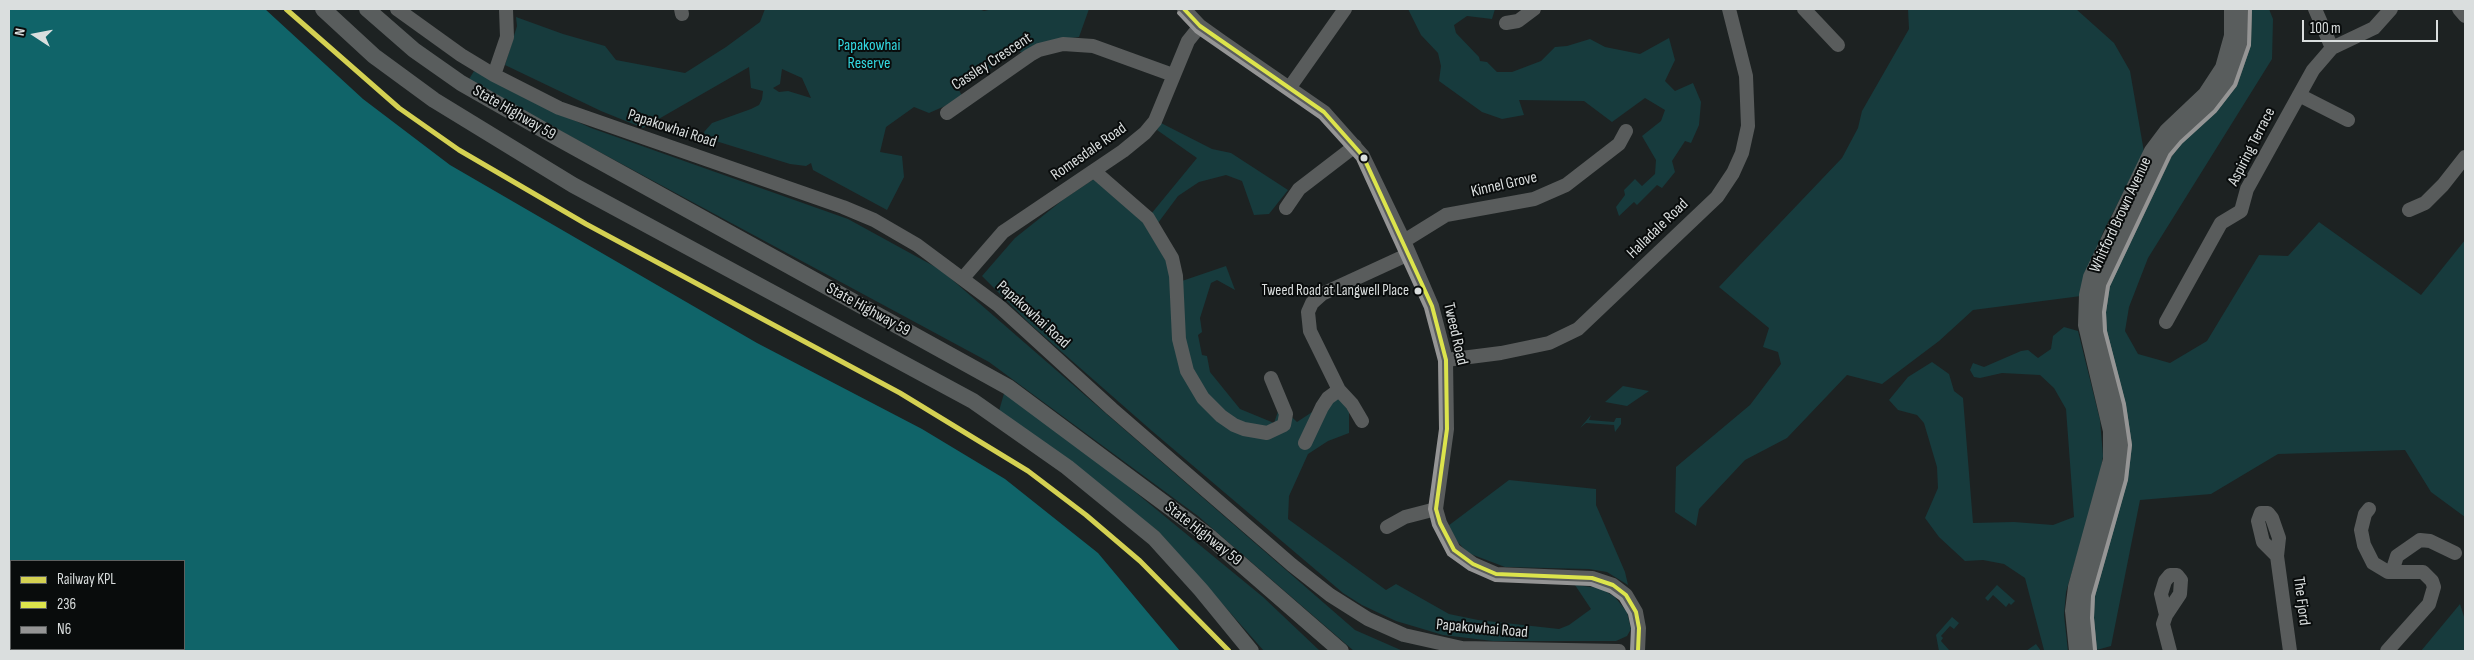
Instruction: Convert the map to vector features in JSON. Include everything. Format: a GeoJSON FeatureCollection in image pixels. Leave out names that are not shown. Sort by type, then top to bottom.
{"type":"FeatureCollection","features":[{"type":"Feature","properties":{"kind":"main road","name":"State Highway 59"},"geometry":{"type":"LineString","coordinates":[[323,9],[374,56],[434,100],[573,185],[981,406],[1067,466],[1154,538],[1201,590],[1251,651]]}},
{"type":"Feature","properties":{"kind":"main road","name":"State Highway 59"},"geometry":{"type":"LineString","coordinates":[[367,9],[414,50],[461,83],[1008,387],[1211,538],[1341,651]]}},
{"type":"Feature","properties":{"kind":"main road","name":"Whitford Brown Avenue"},"geometry":{"type":"LineString","coordinates":[[2077,651],[2074,611],[2076,587],[2111,460],[2111,431],[2086,326],[2087,295],[2091,277],[2152,151],[2171,126],[2206,94],[2223,68],[2232,36],[2232,9]]}},
{"type":"Feature","properties":{"kind":"main road","name":"Whitford Brown Avenue"},"geometry":{"type":"LineString","coordinates":[[2089,651],[2086,623],[2087,595],[2120,478],[2124,445],[2118,406],[2099,332],[2098,312],[2102,284],[2165,152],[2176,138],[2210,107],[2230,82],[2243,44],[2244,9]]}},
{"type":"Feature","properties":{"kind":"street","name":"Papakowhai Road"},"geometry":{"type":"LineString","coordinates":[[397,9],[461,55],[494,75],[559,108],[843,207],[874,220],[918,244],[999,306],[1112,409],[1292,564],[1353,610],[1404,634],[1462,648],[1619,651]]}},
{"type":"Feature","properties":{"kind":"street"},"geometry":{"type":"LineString","coordinates":[[494,75],[507,37],[506,9]]}},
{"type":"Feature","properties":{"kind":"street","name":"Tweed Road"},"geometry":{"type":"LineString","coordinates":[[1184,9],[1200,26],[1324,112],[1363,156],[1410,254],[1432,306],[1446,360],[1448,429],[1436,510]]}},
{"type":"Feature","properties":{"kind":"street"},"geometry":{"type":"LineString","coordinates":[[1290,88],[1345,9]]}},
{"type":"Feature","properties":{"kind":"street"},"geometry":{"type":"LineString","coordinates":[[1506,23],[1518,21],[1534,9]]}},
{"type":"Feature","properties":{"kind":"street","name":"Halladale Road"},"geometry":{"type":"LineString","coordinates":[[1446,360],[1501,353],[1549,343],[1578,329],[1717,197],[1733,173],[1742,153],[1748,126],[1746,76],[1729,9]]}},
{"type":"Feature","properties":{"kind":"street"},"geometry":{"type":"LineString","coordinates":[[1804,9],[1838,45]]}},
{"type":"Feature","properties":{"kind":"street"},"geometry":{"type":"LineString","coordinates":[[2315,9],[2332,48]]}},
{"type":"Feature","properties":{"kind":"street","name":"Aspiring Terrace"},"geometry":{"type":"LineString","coordinates":[[2166,322],[2221,223],[2241,211],[2247,189],[2313,70],[2332,48],[2374,28],[2391,9]]}},
{"type":"Feature","properties":{"kind":"street"},"geometry":{"type":"LineString","coordinates":[[2459,9],[2465,16]]}},
{"type":"Feature","properties":{"kind":"street","name":"Romesdale Road"},"geometry":{"type":"LineString","coordinates":[[963,278],[1003,232],[1094,171],[1146,133],[1155,121],[1188,41],[1200,26]]}},
{"type":"Feature","properties":{"kind":"street","name":"Cassley Crescent"},"geometry":{"type":"LineString","coordinates":[[947,113],[1039,50],[1063,44],[1093,46],[1173,75]]}},
{"type":"Feature","properties":{"kind":"street"},"geometry":{"type":"LineString","coordinates":[[2299,94],[2348,120]]}},
{"type":"Feature","properties":{"kind":"street","name":"Kinnel Grove"},"geometry":{"type":"LineString","coordinates":[[1404,241],[1446,215],[1534,199],[1566,185],[1619,144],[1626,131]]}},
{"type":"Feature","properties":{"kind":"street"},"geometry":{"type":"LineString","coordinates":[[1286,208],[1299,188],[1354,146]]}},
{"type":"Feature","properties":{"kind":"street"},"geometry":{"type":"LineString","coordinates":[[2409,210],[2426,203],[2465,157]]}},
{"type":"Feature","properties":{"kind":"street"},"geometry":{"type":"LineString","coordinates":[[1094,171],[1148,218],[1172,258],[1176,276],[1179,339],[1187,371],[1203,398],[1221,416],[1234,425],[1244,429],[1267,433],[1284,425],[1286,414],[1271,378]]}},
{"type":"Feature","properties":{"kind":"street"},"geometry":{"type":"LineString","coordinates":[[1362,421],[1352,404],[1338,390],[1310,330],[1308,312],[1312,302],[1322,294],[1410,254]]}},
{"type":"Feature","properties":{"kind":"street"},"geometry":{"type":"LineString","coordinates":[[1305,443],[1322,407],[1328,398],[1338,390]]}},
{"type":"Feature","properties":{"kind":"street"},"geometry":{"type":"LineString","coordinates":[[2369,509],[2361,524],[2364,545],[2373,563],[2392,572],[2423,572],[2432,581],[2434,593],[2429,604],[2387,651]]}},
{"type":"Feature","properties":{"kind":"street"},"geometry":{"type":"LineString","coordinates":[[1387,527],[1405,517],[1436,510],[1454,550],[1480,568],[1496,574],[1592,578],[1604,581],[1626,595],[1636,612],[1639,628],[1638,651]]}},
{"type":"Feature","properties":{"kind":"street"},"geometry":{"type":"LineString","coordinates":[[2392,572],[2396,556],[2420,540],[2430,541],[2455,553]]}},
{"type":"Feature","properties":{"kind":"street","name":"The Fjord"},"geometry":{"type":"LineString","coordinates":[[2277,556],[2290,651]]}},
{"type":"Feature","properties":{"kind":"street"},"geometry":{"type":"LineString","coordinates":[[2166,614],[2163,624],[2170,651]]}},
{"type":"Feature","properties":{"kind":"green space","name":"Papakowhai Reserve"},"geometry":{"type":"Polygon","coordinates":[[[765,9],[979,9],[984,11],[993,9],[1089,9],[1079,37],[1062,39],[1023,53],[1017,50],[959,90],[962,96],[954,102],[929,113],[914,107],[886,127],[880,152],[902,156],[904,177],[887,210],[813,170],[811,163],[806,166],[790,164],[706,138],[704,132],[712,123],[759,105],[763,91],[751,88],[749,67],[643,128],[601,111],[505,65],[517,26],[516,17],[563,34],[605,46],[616,60],[685,73],[726,47],[760,22],[765,9]],[[782,69],[780,84],[773,88],[779,92],[788,91],[811,98],[802,78],[782,69]]]}},
{"type":"Feature","properties":{"kind":"green space"},"geometry":{"type":"Polygon","coordinates":[[[1408,9],[1495,9],[1492,19],[1467,16],[1454,25],[1456,33],[1479,57],[1480,61],[1487,62],[1497,72],[1512,72],[1541,61],[1555,47],[1567,46],[1590,39],[1605,47],[1640,54],[1669,38],[1675,60],[1665,81],[1675,91],[1693,83],[1701,102],[1699,125],[1691,143],[1685,141],[1672,161],[1675,172],[1662,188],[1657,185],[1637,205],[1634,202],[1619,216],[1616,207],[1625,195],[1624,190],[1635,179],[1642,186],[1655,174],[1656,160],[1642,136],[1661,121],[1665,110],[1645,98],[1612,122],[1584,101],[1519,100],[1524,115],[1502,119],[1482,112],[1439,81],[1441,66],[1438,53],[1421,35],[1408,9]]]}},
{"type":"Feature","properties":{"kind":"green space"},"geometry":{"type":"Polygon","coordinates":[[[1908,9],[2076,9],[2114,43],[2130,71],[2144,152],[2104,230],[2088,269],[2081,296],[1973,310],[1939,341],[1882,384],[1847,375],[1787,438],[1745,460],[1699,509],[1696,526],[1675,512],[1676,467],[1750,405],[1781,364],[1778,352],[1763,347],[1769,328],[1719,287],[1842,158],[1858,128],[1862,111],[1909,29],[1908,9]]]}},
{"type":"Feature","properties":{"kind":"green space"},"geometry":{"type":"Polygon","coordinates":[[[2248,9],[2269,9],[2273,19],[2272,59],[2148,258],[2129,307],[2125,331],[2138,354],[2170,363],[2207,341],[2259,255],[2288,256],[2319,222],[2421,295],[2465,240],[2465,517],[2431,492],[2405,450],[2278,454],[2211,494],[2140,500],[2111,646],[2093,651],[2089,612],[2117,502],[2102,334],[2111,272],[2248,9]]]}},
{"type":"Feature","properties":{"kind":"green space"},"geometry":{"type":"Polygon","coordinates":[[[474,71],[591,128],[848,219],[941,270],[1355,630],[1403,651],[1354,651],[1198,516],[989,362],[468,81],[474,71]]]}},
{"type":"Feature","properties":{"kind":"green space"},"geometry":{"type":"Polygon","coordinates":[[[1161,123],[1212,149],[1231,153],[1288,190],[1269,214],[1254,215],[1242,181],[1226,175],[1199,182],[1178,196],[1158,223],[1151,214],[1197,158],[1157,130],[1161,123]]]}},
{"type":"Feature","properties":{"kind":"green space"},"geometry":{"type":"Polygon","coordinates":[[[1094,179],[1143,222],[1179,282],[1226,266],[1235,290],[1217,280],[1211,283],[1200,318],[1202,332],[1198,335],[1202,355],[1207,356],[1210,372],[1240,409],[1274,423],[1280,406],[1297,422],[1338,395],[1349,412],[1349,433],[1328,441],[1308,454],[1289,496],[1288,519],[1386,590],[1396,584],[1449,614],[1478,620],[1559,629],[1569,625],[1591,609],[1575,585],[1600,588],[1615,597],[1627,612],[1631,629],[1627,636],[1616,641],[1493,641],[1443,635],[1396,621],[1362,605],[1343,593],[1152,431],[1030,324],[982,276],[1015,238],[1064,199],[1094,179]]]}},
{"type":"Feature","properties":{"kind":"green space"},"geometry":{"type":"Polygon","coordinates":[[[2064,327],[2078,331],[2100,420],[2103,456],[2099,481],[2066,592],[2064,615],[2068,651],[2041,651],[2044,650],[2025,578],[2004,564],[1983,560],[1965,561],[1939,537],[1925,518],[1938,488],[1937,467],[1924,423],[1917,415],[1898,410],[1889,400],[1908,377],[1932,362],[1949,374],[1954,391],[1963,398],[1973,523],[2014,522],[2053,525],[2074,517],[2066,409],[2054,388],[2040,375],[2002,373],[1980,378],[1974,377],[1970,370],[1973,363],[1984,367],[2021,351],[2028,350],[2038,358],[2051,349],[2053,336],[2064,327]]]}},
{"type":"Feature","properties":{"kind":"green space"},"geometry":{"type":"Polygon","coordinates":[[[1623,386],[1649,391],[1627,406],[1605,402],[1623,386]]]}},
{"type":"Feature","properties":{"kind":"green space"},"geometry":{"type":"Polygon","coordinates":[[[1005,390],[1112,473],[1263,597],[1320,651],[1264,651],[1158,531],[999,411],[1005,390]]]}},
{"type":"Feature","properties":{"kind":"green space"},"geometry":{"type":"Polygon","coordinates":[[[1591,415],[1589,420],[1614,422],[1616,418],[1621,418],[1621,424],[1615,432],[1614,425],[1586,423],[1580,428],[1591,415]]]}},
{"type":"Feature","properties":{"kind":"green space"},"geometry":{"type":"Polygon","coordinates":[[[1509,480],[1596,489],[1596,505],[1625,572],[1628,585],[1607,572],[1589,569],[1505,567],[1468,553],[1452,536],[1448,526],[1509,480]]]}},
{"type":"Feature","properties":{"kind":"green space"},"geometry":{"type":"Polygon","coordinates":[[[1997,585],[2015,601],[2011,605],[2009,603],[2006,607],[1993,595],[1988,601],[1985,598],[1997,585]]]}},
{"type":"Feature","properties":{"kind":"green space"},"geometry":{"type":"Polygon","coordinates":[[[2460,604],[2465,620],[2465,651],[2421,651],[2460,604]]]}},
{"type":"Feature","properties":{"kind":"green space"},"geometry":{"type":"Polygon","coordinates":[[[1952,617],[1959,623],[1954,629],[1950,626],[1941,636],[1943,638],[1941,641],[1949,650],[1939,651],[1936,635],[1952,617]]]}},
{"type":"Feature","properties":{"kind":"green space"},"geometry":{"type":"Polygon","coordinates":[[[2036,644],[2041,651],[2026,651],[2036,644]]]}},
{"type":"Feature","properties":{"kind":"water"},"geometry":{"type":"Polygon","coordinates":[[[9,9],[265,9],[363,99],[450,165],[757,343],[922,429],[1005,479],[1098,553],[1180,651],[9,651],[9,9]]]}},
{"type":"Feature","properties":{"kind":"rail line","name":"KPL"},"geometry":{"type":"LineString","coordinates":[[286,9],[399,108],[459,150],[586,224],[900,393],[1028,471],[1086,515],[1140,561],[1229,651]]}},
{"type":"Feature","properties":{"kind":"transit line","name":"236"},"geometry":{"type":"LineString","coordinates":[[1184,9],[1200,26],[1324,112],[1363,156],[1432,306],[1446,360],[1447,429],[1436,509],[1440,523],[1454,550],[1473,564],[1496,574],[1592,578],[1613,585],[1626,595],[1636,612],[1639,628],[1638,651]]}},
{"type":"Feature","properties":{"kind":"transit line","name":"N6"},"geometry":{"type":"LineString","coordinates":[[2095,650],[2092,618],[2093,596],[2126,480],[2130,445],[2124,404],[2105,331],[2104,312],[2108,286],[2170,155],[2181,142],[2215,111],[2235,85],[2249,45],[2250,9]]}},
{"type":"Feature","properties":{"kind":"transit line","name":"N6"},"geometry":{"type":"LineString","coordinates":[[1179,13],[1196,31],[1320,117],[1358,159],[1426,308],[1440,361],[1441,429],[1430,509],[1434,525],[1449,554],[1470,569],[1495,580],[1591,584],[1610,591],[1621,599],[1630,614],[1633,628],[1632,651]]}},
{"type":"Feature","properties":{"kind":"place","name":"Tweed Road at Langwell Place"},"geometry":{"type":"Point","coordinates":[1418,291]}}]}
